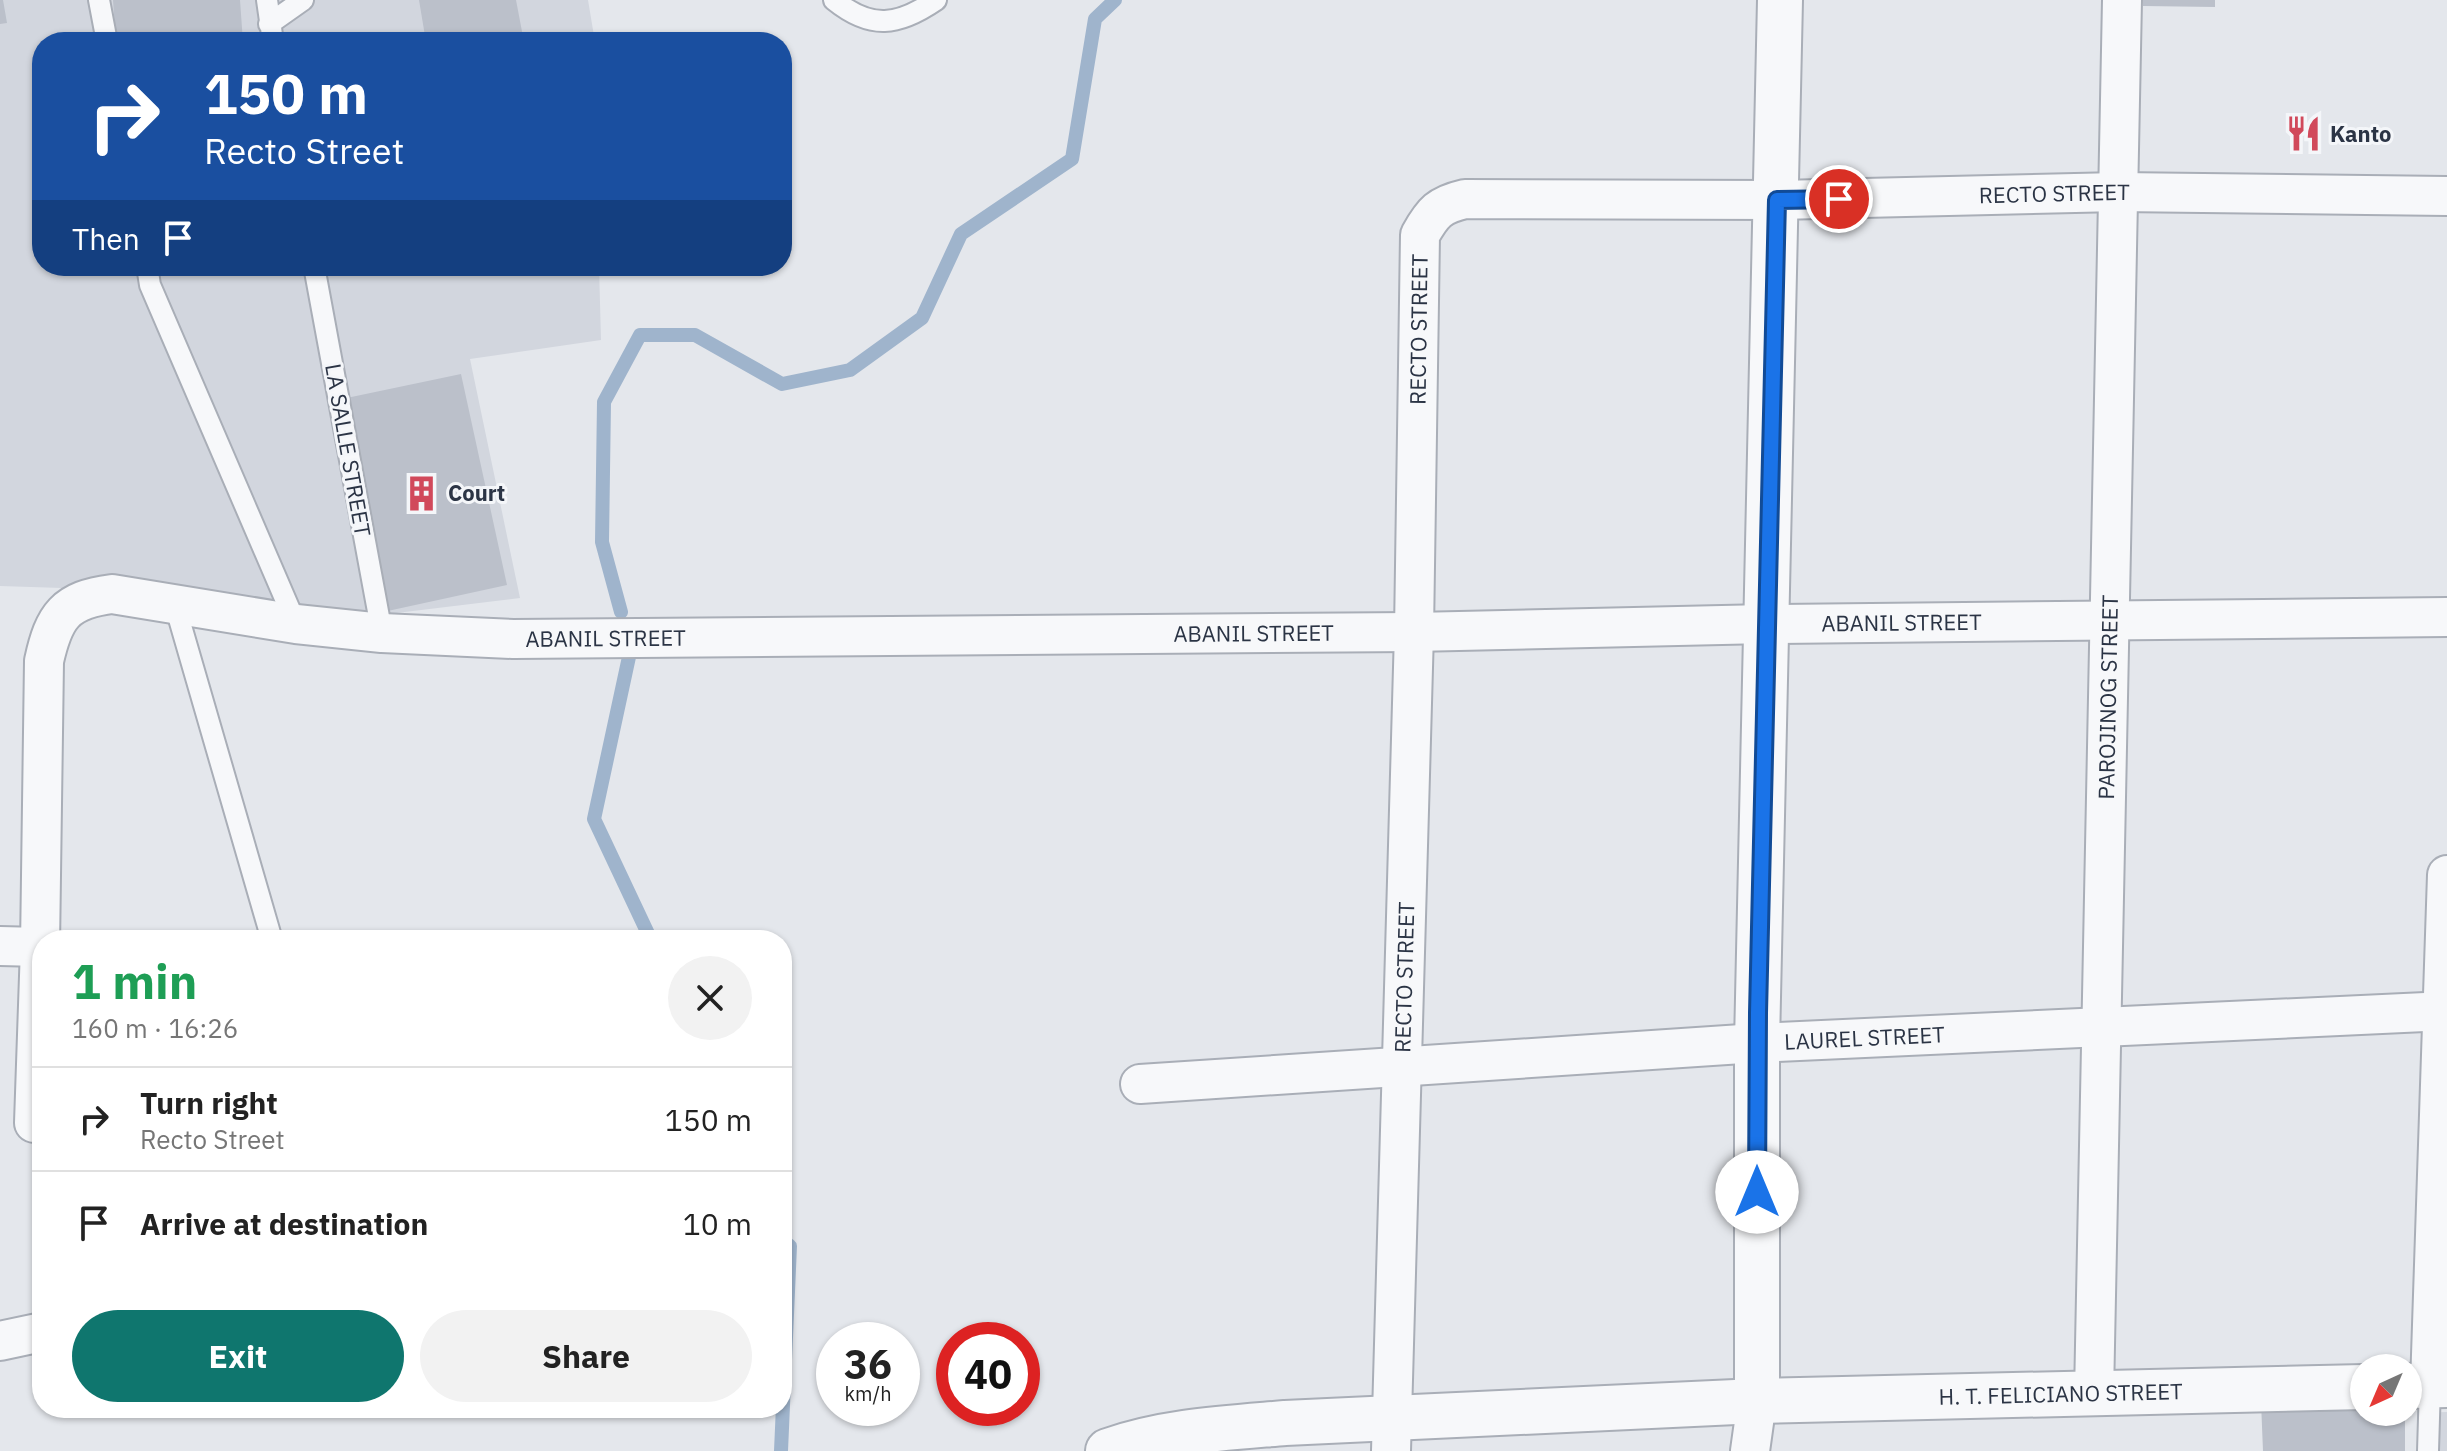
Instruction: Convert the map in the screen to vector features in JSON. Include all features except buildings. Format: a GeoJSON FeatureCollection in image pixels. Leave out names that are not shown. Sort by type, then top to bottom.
{"type":"FeatureCollection","features":[{"type":"Feature","properties":{"kind":"street"},"geometry":{"type":"LineString","coordinates":[[1750,1451],[1757,1401],[1757,1043],[1780,0]]}},
{"type":"Feature","properties":{"kind":"street","name":"PAROJINOG STREET"},"geometry":{"type":"LineString","coordinates":[[2094,1395],[2122,0]]}},
{"type":"Feature","properties":{"kind":"street","name":"RECTO STREET"},"geometry":{"type":"LineString","coordinates":[[1392,1435],[1414,632],[1420,235],[1431,216],[1446,203],[1465,199],[1777,200],[2118,192],[2447,196]]}},
{"type":"Feature","properties":{"kind":"street","name":"ABANIL STREET"},"geometry":{"type":"LineString","coordinates":[[40,930],[44,661],[51,632],[66,610],[86,597],[112,594],[296,624],[382,633],[513,639],[1414,632],[1766,624],[2447,617]]}},
{"type":"Feature","properties":{"kind":"street"},"geometry":{"type":"LineString","coordinates":[[2428,1385],[2445,1011],[2447,875]]}},
{"type":"Feature","properties":{"kind":"street"},"geometry":{"type":"LineString","coordinates":[[0,946],[32,947]]}},
{"type":"Feature","properties":{"kind":"street","name":"LAUREL STREET"},"geometry":{"type":"LineString","coordinates":[[1140,1084],[1757,1043],[2445,1011]]}},
{"type":"Feature","properties":{"kind":"street"},"geometry":{"type":"LineString","coordinates":[[0,1341],[32,1334]]}},
{"type":"Feature","properties":{"kind":"street","name":"H. T. FELICIANO STREET"},"geometry":{"type":"LineString","coordinates":[[1108,1451],[1132,1443],[1209,1429],[1392,1435],[1757,1401],[2350,1387]]}},
{"type":"Feature","properties":{"kind":"lane"},"geometry":{"type":"LineString","coordinates":[[99,0],[105,32]]}},
{"type":"Feature","properties":{"kind":"lane"},"geometry":{"type":"LineString","coordinates":[[267,0],[271,32]]}},
{"type":"Feature","properties":{"kind":"lane"},"geometry":{"type":"LineString","coordinates":[[272,32],[303,0]]}},
{"type":"Feature","properties":{"kind":"lane"},"geometry":{"type":"LineString","coordinates":[[834,0],[846,10],[872,22],[893,21],[916,14],[936,0]]}},
{"type":"Feature","properties":{"kind":"lane"},"geometry":{"type":"LineString","coordinates":[[149,276],[296,624]]}},
{"type":"Feature","properties":{"kind":"lane","name":"LA SALLE STREET"},"geometry":{"type":"LineString","coordinates":[[316,276],[382,633]]}},
{"type":"Feature","properties":{"kind":"lane"},"geometry":{"type":"LineString","coordinates":[[175,605],[269,930]]}},
{"type":"Feature","properties":{"kind":"lane"},"geometry":{"type":"LineString","coordinates":[[2428,1385],[2428,1451]]}},
{"type":"Feature","properties":{"kind":"shaded area"},"geometry":{"type":"Polygon","coordinates":[[[0,0],[588,0],[593,32],[32,32],[32,276],[599,276],[601,340],[470,359],[520,598],[355,618],[155,591],[0,586],[0,0]]]}},
{"type":"Feature","properties":{"kind":"shaded area"},"geometry":{"type":"Polygon","coordinates":[[[2447,1412],[2447,1451],[2418,1451],[2422,1413],[2447,1412]]]}},
{"type":"Feature","properties":{"kind":"waterway"},"geometry":{"type":"LineString","coordinates":[[621,612],[602,542],[604,402],[640,335],[695,335],[782,384],[850,370],[922,318],[961,234],[1072,159],[1095,19],[1115,0]]}},
{"type":"Feature","properties":{"kind":"waterway"},"geometry":{"type":"LineString","coordinates":[[632,643],[594,819],[646,930]]}},
{"type":"Feature","properties":{"kind":"waterway"},"geometry":{"type":"LineString","coordinates":[[781,1451],[782,1418]]}},
{"type":"Feature","properties":{"kind":"place","name":"Kanto"},"geometry":{"type":"Point","coordinates":[2304,134]}},
{"type":"Feature","properties":{"kind":"place","name":"Court"},"geometry":{"type":"Point","coordinates":[422,493]}},
{"type":"Feature","properties":{"kind":"route"},"geometry":{"type":"LineString","coordinates":[[1757,1192],[1758,1013],[1777,200],[1839,199]]}}]}
